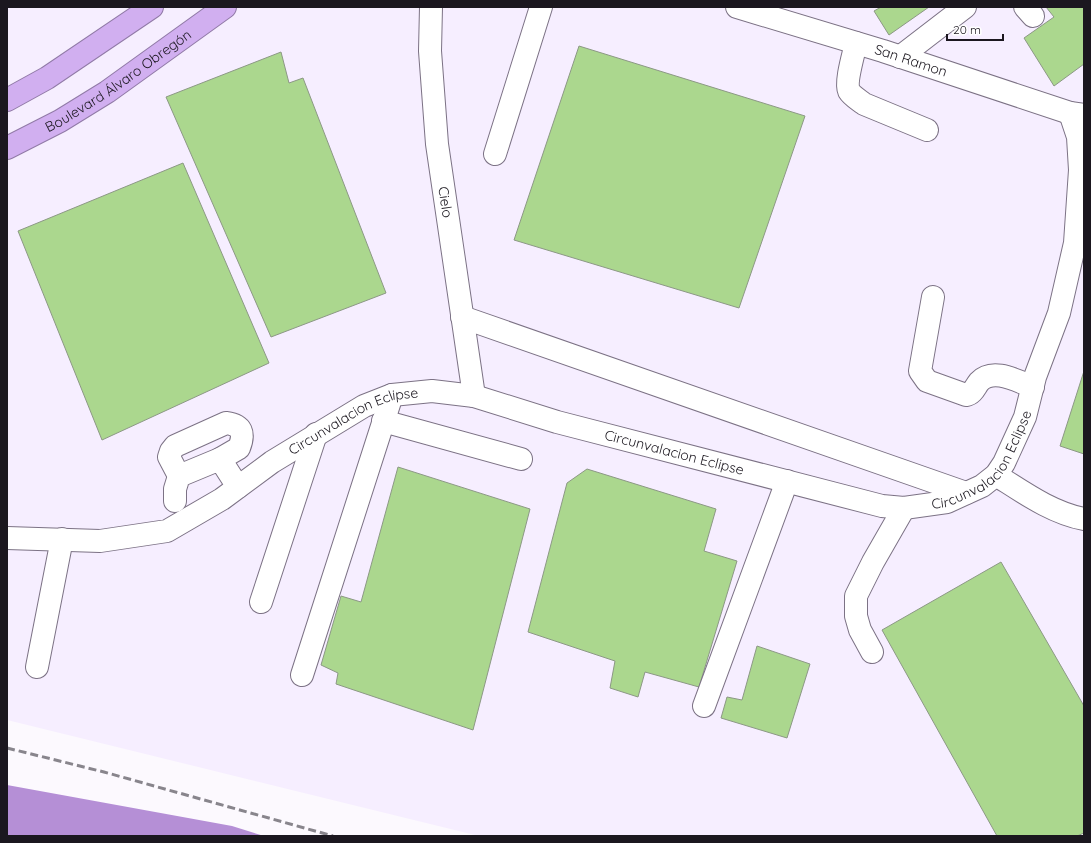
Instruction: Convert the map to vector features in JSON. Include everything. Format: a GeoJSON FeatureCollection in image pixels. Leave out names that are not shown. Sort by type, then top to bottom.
{"type":"FeatureCollection","features":[{"type":"Feature","properties":{"kind":"highway"},"geometry":{"type":"LineString","coordinates":[[7,100],[48,78],[152,7]]}},
{"type":"Feature","properties":{"kind":"highway","name":"Boulevard Álvaro Obregón"},"geometry":{"type":"LineString","coordinates":[[7,148],[60,121],[107,92],[225,7]]}},
{"type":"Feature","properties":{"kind":"lane","name":"Cielo"},"geometry":{"type":"LineString","coordinates":[[431,7],[430,51],[437,144],[474,396]]}},
{"type":"Feature","properties":{"kind":"lane"},"geometry":{"type":"LineString","coordinates":[[495,154],[541,7]]}},
{"type":"Feature","properties":{"kind":"lane","name":"San Ramon"},"geometry":{"type":"LineString","coordinates":[[737,7],[856,43],[1077,114]]}},
{"type":"Feature","properties":{"kind":"lane"},"geometry":{"type":"LineString","coordinates":[[900,57],[965,7]]}},
{"type":"Feature","properties":{"kind":"lane"},"geometry":{"type":"LineString","coordinates":[[856,43],[849,90],[864,104],[927,130]]}},
{"type":"Feature","properties":{"kind":"lane","name":"Circunvalacion Eclipse"},"geometry":{"type":"LineString","coordinates":[[7,538],[100,541],[167,531],[222,499],[272,462],[364,406],[392,395],[432,391],[474,396],[556,422],[882,506],[904,508],[947,502],[982,486],[996,475],[1004,463],[1025,417],[1032,387],[1059,313],[1075,243],[1081,137],[1077,114]]}},
{"type":"Feature","properties":{"kind":"lane"},"geometry":{"type":"LineString","coordinates":[[933,297],[920,371],[927,381],[966,395],[970,394],[984,378],[992,376],[1002,376],[1032,387]]}},
{"type":"Feature","properties":{"kind":"lane"},"geometry":{"type":"LineString","coordinates":[[462,317],[966,494]]}},
{"type":"Feature","properties":{"kind":"lane"},"geometry":{"type":"LineString","coordinates":[[302,675],[392,395]]}},
{"type":"Feature","properties":{"kind":"lane"},"geometry":{"type":"LineString","coordinates":[[383,421],[521,459]]}},
{"type":"Feature","properties":{"kind":"lane"},"geometry":{"type":"LineString","coordinates":[[176,500],[175,489],[179,476],[169,457],[175,446],[226,423],[234,424],[241,430],[243,437],[239,448],[220,459],[179,476]]}},
{"type":"Feature","properties":{"kind":"lane"},"geometry":{"type":"LineString","coordinates":[[261,602],[316,434]]}},
{"type":"Feature","properties":{"kind":"lane"},"geometry":{"type":"LineString","coordinates":[[220,459],[238,487]]}},
{"type":"Feature","properties":{"kind":"lane"},"geometry":{"type":"LineString","coordinates":[[996,475],[1051,507],[1084,520]]}},
{"type":"Feature","properties":{"kind":"lane"},"geometry":{"type":"LineString","coordinates":[[704,706],[787,481]]}},
{"type":"Feature","properties":{"kind":"lane"},"geometry":{"type":"LineString","coordinates":[[872,652],[860,630],[856,616],[856,596],[873,562],[904,508]]}},
{"type":"Feature","properties":{"kind":"lane"},"geometry":{"type":"LineString","coordinates":[[37,667],[62,539]]}},
{"type":"Feature","properties":{"kind":"shaded area"},"geometry":{"type":"Polygon","coordinates":[[[7,7],[1084,7],[1084,819],[1031,836],[479,836],[7,720],[7,7]]]}},
{"type":"Feature","properties":{"kind":"shaded area"},"geometry":{"type":"Polygon","coordinates":[[[7,785],[232,826],[264,836],[7,836],[7,785]]]}},
{"type":"Feature","properties":{"kind":"building"},"geometry":{"type":"Polygon","coordinates":[[[881,7],[929,7],[889,35],[874,11],[881,7]]]}},
{"type":"Feature","properties":{"kind":"building"},"geometry":{"type":"Polygon","coordinates":[[[1046,7],[1084,7],[1084,64],[1054,86],[1024,38],[1054,17],[1046,7]]]}},
{"type":"Feature","properties":{"kind":"building"},"geometry":{"type":"Polygon","coordinates":[[[579,46],[805,116],[739,308],[514,240],[579,46]]]}},
{"type":"Feature","properties":{"kind":"building"},"geometry":{"type":"Polygon","coordinates":[[[281,52],[289,83],[303,78],[386,293],[271,337],[166,97],[281,52]]]}},
{"type":"Feature","properties":{"kind":"building"},"geometry":{"type":"Polygon","coordinates":[[[183,163],[269,363],[102,440],[18,231],[183,163]]]}},
{"type":"Feature","properties":{"kind":"building"},"geometry":{"type":"Polygon","coordinates":[[[1084,371],[1084,454],[1060,446],[1084,371]]]}},
{"type":"Feature","properties":{"kind":"building"},"geometry":{"type":"Polygon","coordinates":[[[398,467],[530,509],[473,730],[336,684],[338,673],[321,665],[341,596],[361,602],[398,467]]]}},
{"type":"Feature","properties":{"kind":"building"},"geometry":{"type":"Polygon","coordinates":[[[587,469],[716,509],[704,551],[737,561],[699,687],[645,672],[638,697],[610,688],[615,661],[528,632],[567,483],[587,469]]]}},
{"type":"Feature","properties":{"kind":"building"},"geometry":{"type":"Polygon","coordinates":[[[1001,562],[1084,706],[1084,833],[1077,836],[997,836],[882,630],[1001,562]]]}},
{"type":"Feature","properties":{"kind":"building"},"geometry":{"type":"Polygon","coordinates":[[[757,646],[810,664],[787,738],[721,718],[727,697],[742,700],[757,646]]]}},
{"type":"Feature","properties":{"kind":"railway"},"geometry":{"type":"LineString","coordinates":[[7,748],[104,772],[333,836]]}}]}
